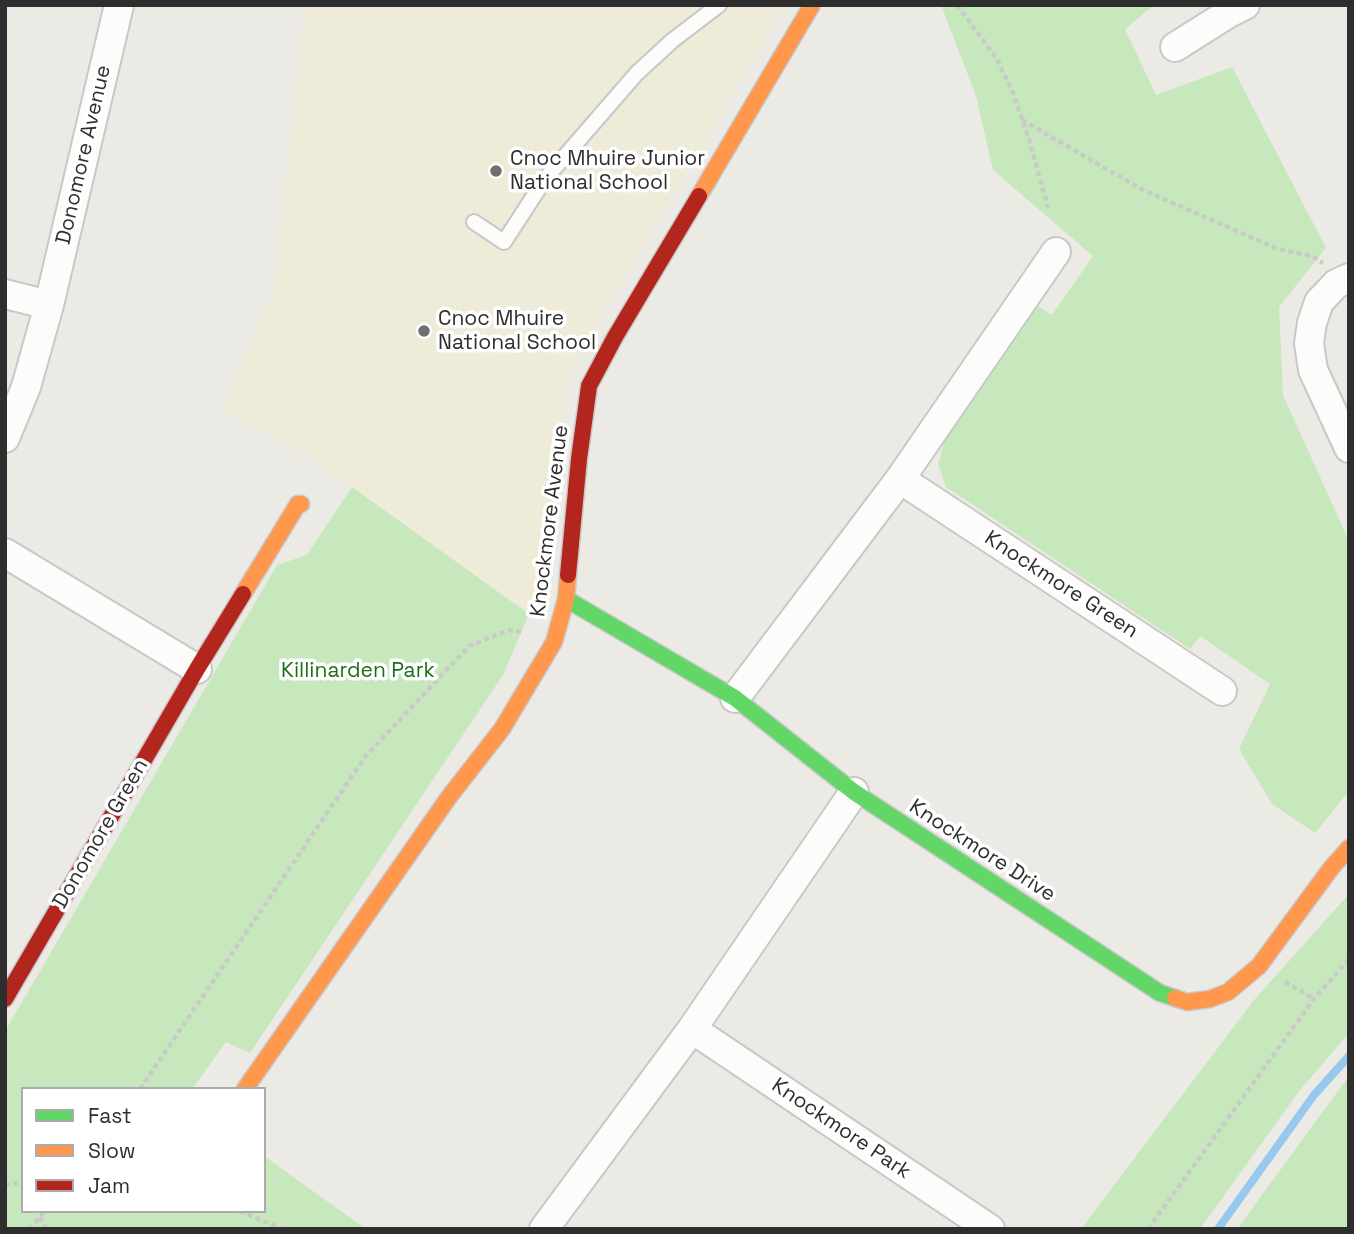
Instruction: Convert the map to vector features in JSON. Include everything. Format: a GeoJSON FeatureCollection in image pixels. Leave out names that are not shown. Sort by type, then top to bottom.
{"type":"FeatureCollection","features":[{"type":"Feature","properties":{"kind":"street","name":"Donomore Avenue"},"geometry":{"type":"LineString","coordinates":[[5,438],[26,387],[49,305],[119,5]]}},
{"type":"Feature","properties":{"kind":"street","name":"Knockmore Avenue"},"geometry":{"type":"LineString","coordinates":[[246,1087],[449,797],[502,729],[554,642],[566,599],[579,459],[589,386],[615,337],[812,5]]}},
{"type":"Feature","properties":{"kind":"street"},"geometry":{"type":"LineString","coordinates":[[1175,47],[1245,5]]}},
{"type":"Feature","properties":{"kind":"street"},"geometry":{"type":"LineString","coordinates":[[736,698],[900,478],[1056,252]]}},
{"type":"Feature","properties":{"kind":"street"},"geometry":{"type":"LineString","coordinates":[[1349,278],[1336,284],[1319,302],[1309,343],[1312,370],[1349,448]]}},
{"type":"Feature","properties":{"kind":"street"},"geometry":{"type":"LineString","coordinates":[[5,294],[49,305]]}},
{"type":"Feature","properties":{"kind":"street","name":"Knockmore Green"},"geometry":{"type":"LineString","coordinates":[[900,478],[1222,691]]}},
{"type":"Feature","properties":{"kind":"street","name":"Donomore Green"},"geometry":{"type":"LineString","coordinates":[[5,999],[197,669],[298,504],[301,504]]}},
{"type":"Feature","properties":{"kind":"street"},"geometry":{"type":"LineString","coordinates":[[5,554],[197,669]]}},
{"type":"Feature","properties":{"kind":"street","name":"Knockmore Drive"},"geometry":{"type":"LineString","coordinates":[[566,599],[736,698],[854,792],[1160,993],[1187,1002],[1210,999],[1228,992],[1259,967],[1349,848]]}},
{"type":"Feature","properties":{"kind":"street"},"geometry":{"type":"LineString","coordinates":[[544,1229],[692,1029],[854,792]]}},
{"type":"Feature","properties":{"kind":"street","name":"Knockmore Park"},"geometry":{"type":"LineString","coordinates":[[692,1029],[990,1229]]}},
{"type":"Feature","properties":{"kind":"lane"},"geometry":{"type":"LineString","coordinates":[[474,222],[504,242],[545,179],[637,73],[673,40],[719,5]]}},
{"type":"Feature","properties":{"kind":"path"},"geometry":{"type":"LineString","coordinates":[[957,5],[997,60],[1013,93],[1048,208]]}},
{"type":"Feature","properties":{"kind":"path"},"geometry":{"type":"LineString","coordinates":[[1022,120],[1143,190],[1278,249],[1312,256],[1324,264]]}},
{"type":"Feature","properties":{"kind":"path"},"geometry":{"type":"LineString","coordinates":[[141,1087],[365,757],[469,646],[509,630],[526,633]]}},
{"type":"Feature","properties":{"kind":"path"},"geometry":{"type":"LineString","coordinates":[[1148,1229],[1314,999],[1349,959]]}},
{"type":"Feature","properties":{"kind":"path"},"geometry":{"type":"LineString","coordinates":[[1283,980],[1314,999]]}},
{"type":"Feature","properties":{"kind":"path"},"geometry":{"type":"LineString","coordinates":[[29,1229],[43,1213]]}},
{"type":"Feature","properties":{"kind":"path"},"geometry":{"type":"LineString","coordinates":[[245,1213],[282,1229]]}},
{"type":"Feature","properties":{"kind":"path"},"geometry":{"type":"LineString","coordinates":[[40,1217],[46,1229]]}},
{"type":"Feature","properties":{"kind":"shaded area","name":"Cnoc Mhuire National School"},"geometry":{"type":"Polygon","coordinates":[[[305,5],[785,5],[568,372],[529,614],[279,438],[221,411],[274,291],[305,5]]]}},
{"type":"Feature","properties":{"kind":"green space"},"geometry":{"type":"Polygon","coordinates":[[[941,5],[1154,5],[1125,29],[1156,95],[1232,67],[1326,248],[1279,307],[1283,395],[1349,541],[1349,791],[1315,833],[1272,804],[1239,749],[1270,684],[1200,636],[1190,649],[946,487],[938,464],[945,440],[1038,306],[1052,315],[1093,256],[993,170],[976,96],[941,5]]]}},
{"type":"Feature","properties":{"kind":"green space","name":"Killinarden Park"},"geometry":{"type":"Polygon","coordinates":[[[352,487],[529,614],[503,675],[250,1053],[226,1042],[193,1087],[21,1087],[21,1213],[266,1213],[266,1157],[366,1229],[5,1229],[5,1031],[277,565],[307,555],[352,487]]]}},
{"type":"Feature","properties":{"kind":"green space"},"geometry":{"type":"Polygon","coordinates":[[[1349,894],[1349,1033],[1300,1090],[1200,1229],[1081,1229],[1254,1000],[1349,894]]]}},
{"type":"Feature","properties":{"kind":"green space"},"geometry":{"type":"Polygon","coordinates":[[[1349,1076],[1349,1229],[1237,1229],[1349,1076]]]}},
{"type":"Feature","properties":{"kind":"waterway"},"geometry":{"type":"LineString","coordinates":[[1218,1229],[1314,1095],[1349,1056]]}},
{"type":"Feature","properties":{"kind":"traffic: fast"},"geometry":{"type":"LineString","coordinates":[[566,599],[735,698],[854,792],[1160,993],[1175,998]]}},
{"type":"Feature","properties":{"kind":"traffic: slow"},"geometry":{"type":"LineString","coordinates":[[699,196],[812,5]]}},
{"type":"Feature","properties":{"kind":"traffic: slow"},"geometry":{"type":"LineString","coordinates":[[243,594],[298,504],[301,504]]}},
{"type":"Feature","properties":{"kind":"traffic: slow"},"geometry":{"type":"LineString","coordinates":[[246,1087],[449,797],[502,729],[554,642],[566,599],[568,575]]}},
{"type":"Feature","properties":{"kind":"traffic: slow"},"geometry":{"type":"LineString","coordinates":[[1175,998],[1187,1002],[1210,999],[1228,992],[1259,966],[1349,848]]}},
{"type":"Feature","properties":{"kind":"traffic: jam"},"geometry":{"type":"LineString","coordinates":[[568,575],[589,386],[699,196]]}},
{"type":"Feature","properties":{"kind":"traffic: jam"},"geometry":{"type":"LineString","coordinates":[[5,999],[243,594]]}},
{"type":"Feature","properties":{"kind":"place","name":"Cnoc Mhuire Junior National School"},"geometry":{"type":"Point","coordinates":[496,171]}},
{"type":"Feature","properties":{"kind":"place","name":"Cnoc Mhuire National School"},"geometry":{"type":"Point","coordinates":[424,331]}}]}
